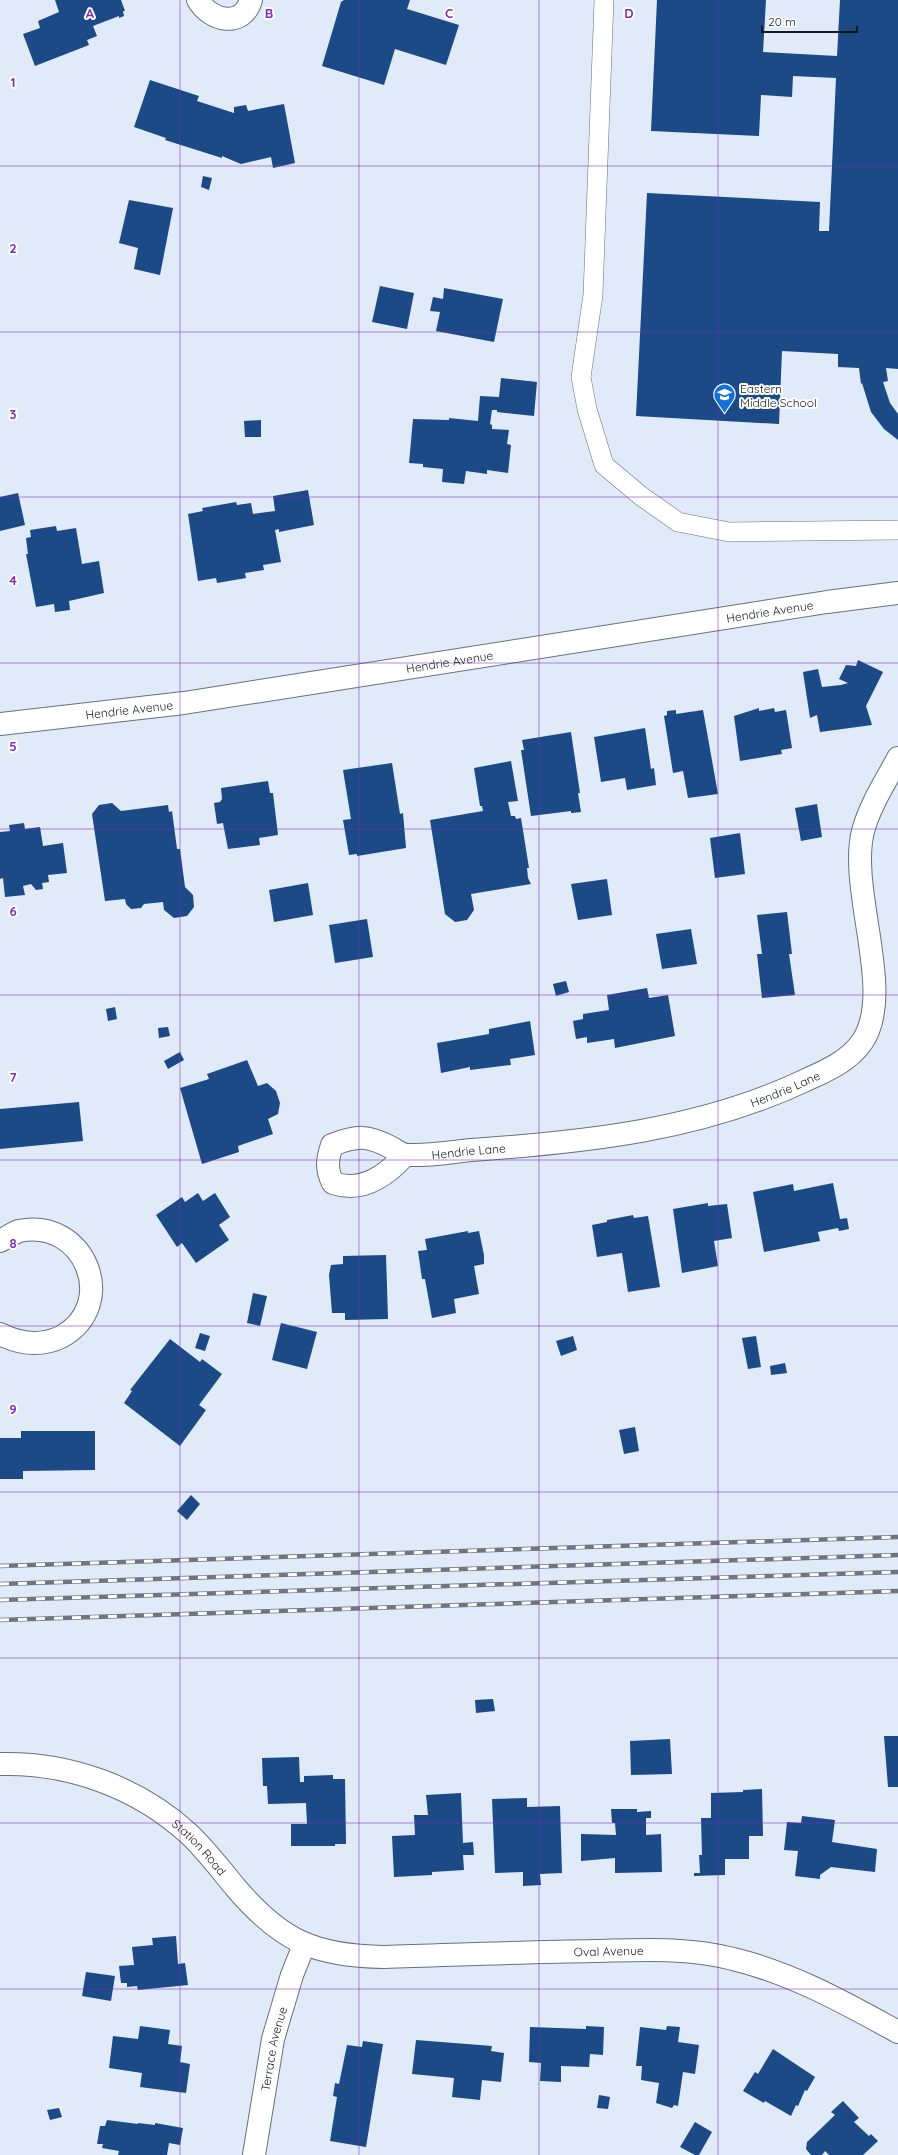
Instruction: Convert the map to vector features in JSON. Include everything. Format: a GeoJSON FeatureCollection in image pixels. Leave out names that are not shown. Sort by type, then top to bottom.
{"type":"FeatureCollection","features":[{"type":"Feature","properties":{"kind":"street"},"geometry":{"type":"LineString","coordinates":[[198,0],[203,9],[212,16],[222,19],[234,18],[244,12],[251,0]]}},
{"type":"Feature","properties":{"kind":"street","name":"Hendrie Avenue"},"geometry":{"type":"LineString","coordinates":[[0,724],[184,703],[842,600],[898,593]]}},
{"type":"Feature","properties":{"kind":"street","name":"Hendrie Lane"},"geometry":{"type":"LineString","coordinates":[[405,1155],[549,1144],[619,1136],[695,1119],[784,1091],[836,1066],[862,1043],[874,1018],[874,973],[860,862],[863,832],[874,804],[898,758]]}},
{"type":"Feature","properties":{"kind":"street"},"geometry":{"type":"LineString","coordinates":[[0,1241],[18,1231],[40,1229],[62,1236],[79,1250],[89,1270],[91,1293],[85,1314],[71,1331],[51,1342],[28,1344],[0,1334]]}},
{"type":"Feature","properties":{"kind":"street","name":"Station Road"},"geometry":{"type":"LineString","coordinates":[[0,1764],[33,1764],[78,1773],[126,1792],[152,1806],[172,1820],[204,1850],[237,1889],[268,1921],[287,1936],[304,1945]]}},
{"type":"Feature","properties":{"kind":"street","name":"Oval Avenue"},"geometry":{"type":"LineString","coordinates":[[304,1945],[332,1954],[364,1957],[648,1950],[703,1954],[732,1958],[784,1975],[832,1997],[898,2032]]}},
{"type":"Feature","properties":{"kind":"street","name":"Terrace Avenue"},"geometry":{"type":"LineString","coordinates":[[254,2155],[273,2039],[292,1975],[304,1945]]}},
{"type":"Feature","properties":{"kind":"lane"},"geometry":{"type":"LineString","coordinates":[[604,0],[593,295],[581,377],[587,409],[604,465],[641,496],[678,522],[729,532],[898,530]]}},
{"type":"Feature","properties":{"kind":"building"},"geometry":{"type":"Polygon","coordinates":[[[55,0],[121,0],[125,11],[123,11],[124,16],[119,18],[119,16],[93,26],[97,36],[87,40],[89,45],[35,66],[23,34],[40,28],[38,21],[59,12],[55,0]]]}},
{"type":"Feature","properties":{"kind":"building"},"geometry":{"type":"Polygon","coordinates":[[[344,0],[410,0],[407,9],[459,25],[446,65],[395,49],[384,85],[322,66],[341,2],[344,0]]]}},
{"type":"Feature","properties":{"kind":"building"},"geometry":{"type":"Polygon","coordinates":[[[657,0],[766,0],[763,52],[837,56],[840,0],[898,0],[898,369],[886,368],[888,381],[883,382],[890,403],[898,414],[898,440],[884,429],[871,412],[862,383],[861,384],[859,368],[838,367],[838,354],[782,351],[779,424],[636,416],[647,193],[820,202],[819,231],[829,231],[836,78],[793,76],[792,97],[761,95],[759,136],[651,131],[657,0]]]}},
{"type":"Feature","properties":{"kind":"building"},"geometry":{"type":"Polygon","coordinates":[[[150,80],[199,96],[197,101],[234,113],[234,107],[246,105],[248,111],[284,104],[295,163],[273,168],[271,157],[241,164],[222,156],[222,158],[165,140],[166,138],[134,127],[150,80]]]}},
{"type":"Feature","properties":{"kind":"building"},"geometry":{"type":"Polygon","coordinates":[[[203,176],[212,178],[209,190],[201,187],[203,176]]]}},
{"type":"Feature","properties":{"kind":"building"},"geometry":{"type":"Polygon","coordinates":[[[129,200],[173,208],[160,275],[134,269],[138,248],[119,243],[129,200]]]}},
{"type":"Feature","properties":{"kind":"building"},"geometry":{"type":"Polygon","coordinates":[[[380,286],[414,293],[407,329],[372,322],[380,286]]]}},
{"type":"Feature","properties":{"kind":"building"},"geometry":{"type":"Polygon","coordinates":[[[444,288],[503,299],[494,342],[436,331],[440,312],[430,311],[433,297],[443,299],[444,288]]]}},
{"type":"Feature","properties":{"kind":"building"},"geometry":{"type":"Polygon","coordinates":[[[501,378],[537,382],[534,416],[497,412],[497,410],[492,410],[490,424],[492,425],[492,429],[509,430],[507,444],[511,445],[508,473],[487,470],[487,474],[466,471],[464,484],[442,482],[443,469],[423,467],[423,464],[409,463],[413,419],[449,420],[449,418],[478,421],[480,396],[499,397],[501,378]]]}},
{"type":"Feature","properties":{"kind":"building"},"geometry":{"type":"Polygon","coordinates":[[[261,420],[261,437],[245,437],[244,421],[261,420]]]}},
{"type":"Feature","properties":{"kind":"building"},"geometry":{"type":"Polygon","coordinates":[[[308,490],[314,525],[279,532],[279,529],[275,530],[281,562],[263,565],[264,570],[245,573],[246,578],[217,583],[216,578],[198,581],[188,514],[203,511],[202,508],[236,502],[237,505],[251,503],[253,514],[275,511],[273,496],[308,490]]]}},
{"type":"Feature","properties":{"kind":"building"},"geometry":{"type":"Polygon","coordinates":[[[18,493],[25,525],[0,531],[0,497],[18,493]]]}},
{"type":"Feature","properties":{"kind":"building"},"geometry":{"type":"Polygon","coordinates":[[[56,526],[57,531],[76,528],[82,564],[99,561],[104,593],[69,601],[70,610],[55,612],[54,604],[36,607],[26,554],[28,554],[26,538],[31,537],[30,530],[56,526]]]}},
{"type":"Feature","properties":{"kind":"building"},"geometry":{"type":"Polygon","coordinates":[[[858,660],[883,672],[866,706],[872,725],[820,732],[817,715],[810,718],[803,672],[818,669],[822,687],[841,685],[848,683],[839,679],[846,665],[856,666],[858,660]]]}},
{"type":"Feature","properties":{"kind":"building"},"geometry":{"type":"Polygon","coordinates":[[[759,708],[759,711],[774,708],[775,712],[786,710],[792,748],[781,750],[782,754],[740,761],[734,716],[759,708]]]}},
{"type":"Feature","properties":{"kind":"building"},"geometry":{"type":"Polygon","coordinates":[[[676,710],[676,714],[703,710],[718,794],[688,798],[683,771],[673,773],[664,716],[667,715],[667,711],[676,710]]]}},
{"type":"Feature","properties":{"kind":"building"},"geometry":{"type":"Polygon","coordinates":[[[645,728],[651,769],[654,768],[656,785],[627,790],[625,778],[601,782],[594,737],[645,728]]]}},
{"type":"Feature","properties":{"kind":"building"},"geometry":{"type":"Polygon","coordinates":[[[571,732],[580,793],[578,793],[581,812],[571,813],[571,811],[531,816],[521,750],[524,750],[522,740],[571,732]]]}},
{"type":"Feature","properties":{"kind":"building"},"geometry":{"type":"Polygon","coordinates":[[[511,761],[518,801],[508,802],[511,816],[515,816],[516,819],[521,818],[529,868],[527,868],[528,878],[531,884],[471,894],[474,910],[467,920],[455,922],[445,914],[430,820],[483,811],[482,806],[480,806],[474,768],[511,761]]]}},
{"type":"Feature","properties":{"kind":"building"},"geometry":{"type":"Polygon","coordinates":[[[392,763],[400,814],[403,813],[406,848],[357,856],[357,854],[349,855],[343,820],[351,819],[343,770],[392,763]]]}},
{"type":"Feature","properties":{"kind":"building"},"geometry":{"type":"Polygon","coordinates":[[[268,781],[270,793],[273,793],[278,835],[259,838],[260,845],[228,849],[223,823],[217,824],[214,803],[220,802],[222,799],[221,788],[268,781]]]}},
{"type":"Feature","properties":{"kind":"building"},"geometry":{"type":"Polygon","coordinates":[[[112,803],[121,811],[168,805],[169,812],[172,811],[177,849],[180,849],[185,887],[193,895],[194,907],[187,916],[174,918],[164,910],[163,902],[144,904],[141,908],[131,909],[126,904],[125,899],[105,901],[92,814],[99,805],[112,803]]]}},
{"type":"Feature","properties":{"kind":"building"},"geometry":{"type":"Polygon","coordinates":[[[817,804],[822,837],[801,841],[795,808],[817,804]]]}},
{"type":"Feature","properties":{"kind":"building"},"geometry":{"type":"Polygon","coordinates":[[[24,823],[25,829],[40,827],[43,846],[63,843],[67,873],[48,875],[49,882],[42,883],[43,889],[36,890],[31,884],[23,886],[25,895],[5,897],[3,878],[0,879],[0,832],[10,831],[9,825],[24,823]]]}},
{"type":"Feature","properties":{"kind":"building"},"geometry":{"type":"Polygon","coordinates":[[[740,833],[745,874],[715,878],[710,838],[740,833]]]}},
{"type":"Feature","properties":{"kind":"building"},"geometry":{"type":"Polygon","coordinates":[[[607,879],[612,915],[578,920],[571,884],[607,879]]]}},
{"type":"Feature","properties":{"kind":"building"},"geometry":{"type":"Polygon","coordinates":[[[308,883],[313,915],[274,922],[269,890],[308,883]]]}},
{"type":"Feature","properties":{"kind":"building"},"geometry":{"type":"Polygon","coordinates":[[[787,912],[792,954],[789,954],[795,995],[762,998],[757,954],[762,954],[757,915],[787,912]]]}},
{"type":"Feature","properties":{"kind":"building"},"geometry":{"type":"Polygon","coordinates":[[[367,919],[373,957],[335,963],[329,925],[367,919]]]}},
{"type":"Feature","properties":{"kind":"building"},"geometry":{"type":"Polygon","coordinates":[[[691,929],[697,964],[662,969],[656,934],[691,929]]]}},
{"type":"Feature","properties":{"kind":"building"},"geometry":{"type":"Polygon","coordinates":[[[566,981],[569,992],[556,996],[553,984],[566,981]]]}},
{"type":"Feature","properties":{"kind":"building"},"geometry":{"type":"Polygon","coordinates":[[[647,988],[649,998],[668,995],[675,1036],[615,1048],[614,1039],[587,1043],[587,1037],[576,1039],[573,1021],[583,1019],[583,1014],[609,1010],[607,995],[647,988]]]}},
{"type":"Feature","properties":{"kind":"building"},"geometry":{"type":"Polygon","coordinates":[[[115,1007],[117,1019],[108,1021],[106,1009],[115,1007]]]}},
{"type":"Feature","properties":{"kind":"building"},"geometry":{"type":"Polygon","coordinates":[[[530,1021],[535,1055],[510,1059],[511,1065],[470,1070],[470,1067],[441,1073],[437,1043],[489,1034],[489,1029],[530,1021]]]}},
{"type":"Feature","properties":{"kind":"building"},"geometry":{"type":"Polygon","coordinates":[[[168,1027],[170,1036],[159,1038],[158,1028],[168,1027]]]}},
{"type":"Feature","properties":{"kind":"building"},"geometry":{"type":"Polygon","coordinates":[[[180,1052],[184,1060],[168,1069],[164,1061],[180,1052]]]}},
{"type":"Feature","properties":{"kind":"building"},"geometry":{"type":"Polygon","coordinates":[[[247,1060],[258,1086],[267,1083],[276,1091],[280,1103],[278,1114],[268,1119],[273,1134],[238,1146],[239,1152],[202,1164],[180,1088],[209,1079],[207,1074],[247,1060]]]}},
{"type":"Feature","properties":{"kind":"building"},"geometry":{"type":"Polygon","coordinates":[[[79,1102],[83,1141],[0,1149],[0,1109],[79,1102]]]}},
{"type":"Feature","properties":{"kind":"building"},"geometry":{"type":"Polygon","coordinates":[[[833,1183],[840,1219],[847,1218],[849,1229],[839,1231],[838,1228],[818,1232],[820,1241],[764,1252],[753,1192],[793,1184],[794,1191],[833,1183]]]}},
{"type":"Feature","properties":{"kind":"building"},"geometry":{"type":"Polygon","coordinates":[[[198,1193],[203,1201],[215,1193],[230,1217],[219,1225],[229,1240],[196,1263],[182,1243],[177,1247],[156,1215],[182,1197],[185,1202],[198,1193]]]}},
{"type":"Feature","properties":{"kind":"building"},"geometry":{"type":"Polygon","coordinates":[[[708,1203],[708,1206],[727,1204],[732,1238],[714,1241],[718,1266],[682,1273],[673,1209],[708,1203]]]}},
{"type":"Feature","properties":{"kind":"building"},"geometry":{"type":"Polygon","coordinates":[[[633,1215],[634,1218],[648,1216],[660,1287],[628,1292],[622,1253],[597,1257],[592,1225],[607,1222],[607,1220],[633,1215]]]}},
{"type":"Feature","properties":{"kind":"building"},"geometry":{"type":"Polygon","coordinates":[[[468,1231],[468,1233],[479,1231],[484,1255],[484,1264],[474,1266],[479,1294],[454,1299],[456,1313],[432,1318],[425,1279],[422,1279],[418,1251],[427,1250],[425,1239],[468,1231]]]}},
{"type":"Feature","properties":{"kind":"building"},"geometry":{"type":"Polygon","coordinates":[[[386,1255],[388,1319],[345,1320],[345,1313],[332,1313],[329,1275],[331,1265],[343,1264],[343,1256],[386,1255]]]}},
{"type":"Feature","properties":{"kind":"building"},"geometry":{"type":"Polygon","coordinates":[[[253,1293],[267,1296],[260,1326],[247,1323],[253,1293]]]}},
{"type":"Feature","properties":{"kind":"building"},"geometry":{"type":"Polygon","coordinates":[[[281,1323],[317,1332],[307,1369],[272,1360],[281,1323]]]}},
{"type":"Feature","properties":{"kind":"building"},"geometry":{"type":"Polygon","coordinates":[[[200,1333],[210,1336],[205,1351],[195,1348],[200,1333]]]}},
{"type":"Feature","properties":{"kind":"building"},"geometry":{"type":"Polygon","coordinates":[[[573,1336],[577,1350],[561,1356],[556,1341],[573,1336]]]}},
{"type":"Feature","properties":{"kind":"building"},"geometry":{"type":"Polygon","coordinates":[[[756,1336],[761,1367],[748,1369],[742,1338],[756,1336]]]}},
{"type":"Feature","properties":{"kind":"building"},"geometry":{"type":"Polygon","coordinates":[[[170,1339],[200,1362],[202,1359],[222,1374],[199,1405],[206,1410],[180,1446],[124,1403],[132,1391],[130,1390],[170,1339]]]}},
{"type":"Feature","properties":{"kind":"building"},"geometry":{"type":"Polygon","coordinates":[[[785,1363],[787,1373],[771,1375],[770,1366],[785,1363]]]}},
{"type":"Feature","properties":{"kind":"building"},"geometry":{"type":"Polygon","coordinates":[[[635,1427],[639,1451],[624,1454],[619,1430],[635,1427]]]}},
{"type":"Feature","properties":{"kind":"building"},"geometry":{"type":"Polygon","coordinates":[[[21,1431],[95,1431],[95,1470],[23,1471],[23,1479],[0,1479],[0,1438],[21,1438],[21,1431]]]}},
{"type":"Feature","properties":{"kind":"building"},"geometry":{"type":"Polygon","coordinates":[[[191,1495],[200,1504],[187,1520],[177,1511],[191,1495]]]}},
{"type":"Feature","properties":{"kind":"building"},"geometry":{"type":"Polygon","coordinates":[[[493,1699],[495,1711],[476,1713],[475,1700],[493,1699]]]}},
{"type":"Feature","properties":{"kind":"building"},"geometry":{"type":"Polygon","coordinates":[[[884,1736],[898,1736],[898,1787],[888,1787],[884,1736]]]}},
{"type":"Feature","properties":{"kind":"building"},"geometry":{"type":"Polygon","coordinates":[[[670,1739],[672,1774],[631,1775],[630,1741],[670,1739]]]}},
{"type":"Feature","properties":{"kind":"building"},"geometry":{"type":"Polygon","coordinates":[[[299,1757],[300,1782],[304,1782],[304,1776],[333,1775],[333,1779],[345,1779],[346,1844],[335,1844],[335,1846],[291,1846],[291,1824],[307,1824],[306,1803],[268,1804],[267,1786],[263,1786],[262,1758],[299,1757]]]}},
{"type":"Feature","properties":{"kind":"building"},"geometry":{"type":"Polygon","coordinates":[[[762,1789],[763,1836],[749,1836],[749,1859],[725,1859],[725,1875],[694,1876],[694,1873],[700,1873],[699,1855],[702,1855],[701,1818],[711,1818],[711,1793],[743,1792],[743,1790],[762,1789]]]}},
{"type":"Feature","properties":{"kind":"building"},"geometry":{"type":"Polygon","coordinates":[[[461,1793],[463,1843],[473,1842],[474,1855],[463,1855],[464,1870],[432,1872],[432,1875],[394,1877],[392,1836],[415,1835],[414,1815],[428,1815],[426,1795],[461,1793]]]}},
{"type":"Feature","properties":{"kind":"building"},"geometry":{"type":"Polygon","coordinates":[[[527,1798],[527,1807],[560,1806],[562,1873],[540,1874],[541,1885],[523,1886],[523,1872],[495,1873],[492,1799],[527,1798]]]}},
{"type":"Feature","properties":{"kind":"building"},"geometry":{"type":"Polygon","coordinates":[[[611,1809],[637,1809],[637,1812],[651,1811],[651,1818],[646,1818],[646,1835],[661,1834],[662,1872],[615,1873],[615,1858],[581,1861],[581,1834],[616,1835],[615,1823],[612,1823],[611,1809]]]}},
{"type":"Feature","properties":{"kind":"building"},"geometry":{"type":"Polygon","coordinates":[[[802,1816],[835,1820],[832,1842],[877,1849],[875,1872],[831,1867],[820,1875],[820,1879],[795,1876],[798,1851],[784,1850],[787,1822],[801,1823],[802,1816]]]}},
{"type":"Feature","properties":{"kind":"building"},"geometry":{"type":"Polygon","coordinates":[[[176,1936],[178,1964],[185,1963],[188,1985],[138,1990],[137,1986],[127,1987],[127,1983],[121,1983],[119,1966],[134,1965],[132,1947],[153,1945],[152,1938],[176,1936]]]}},
{"type":"Feature","properties":{"kind":"building"},"geometry":{"type":"Polygon","coordinates":[[[86,1972],[115,1976],[111,2001],[82,1996],[86,1972]]]}},
{"type":"Feature","properties":{"kind":"building"},"geometry":{"type":"Polygon","coordinates":[[[140,2026],[170,2030],[168,2044],[182,2046],[180,2062],[190,2064],[186,2093],[140,2087],[142,2073],[109,2068],[113,2036],[138,2039],[140,2026]]]}},
{"type":"Feature","properties":{"kind":"building"},"geometry":{"type":"Polygon","coordinates":[[[586,2026],[604,2027],[603,2055],[590,2054],[589,2067],[561,2066],[561,2082],[540,2081],[541,2063],[529,2062],[530,2027],[586,2029],[586,2026]]]}},
{"type":"Feature","properties":{"kind":"building"},"geometry":{"type":"Polygon","coordinates":[[[667,2026],[680,2027],[678,2042],[699,2045],[695,2074],[683,2072],[678,2106],[674,2105],[672,2108],[656,2103],[659,2083],[641,2080],[642,2066],[636,2066],[640,2027],[666,2030],[667,2026]]]}},
{"type":"Feature","properties":{"kind":"building"},"geometry":{"type":"Polygon","coordinates":[[[416,2040],[492,2046],[491,2051],[504,2053],[501,2082],[482,2080],[480,2100],[452,2097],[454,2078],[412,2074],[416,2040]]]}},
{"type":"Feature","properties":{"kind":"building"},"geometry":{"type":"Polygon","coordinates":[[[363,2041],[383,2044],[366,2147],[330,2141],[337,2097],[333,2096],[335,2083],[339,2084],[347,2045],[362,2047],[363,2041]]]}},
{"type":"Feature","properties":{"kind":"building"},"geometry":{"type":"Polygon","coordinates":[[[773,2049],[815,2077],[807,2091],[805,2090],[798,2106],[796,2105],[791,2116],[765,2101],[764,2103],[743,2091],[755,2072],[758,2074],[773,2049]]]}},
{"type":"Feature","properties":{"kind":"building"},"geometry":{"type":"Polygon","coordinates":[[[599,2095],[610,2097],[608,2109],[597,2108],[599,2095]]]}},
{"type":"Feature","properties":{"kind":"building"},"geometry":{"type":"Polygon","coordinates":[[[843,2101],[859,2118],[854,2122],[869,2136],[871,2134],[878,2141],[863,2155],[829,2155],[825,2151],[822,2155],[811,2155],[806,2149],[807,2142],[835,2115],[831,2112],[843,2101]]]}},
{"type":"Feature","properties":{"kind":"building"},"geometry":{"type":"Polygon","coordinates":[[[59,2108],[62,2117],[50,2120],[47,2110],[59,2108]]]}},
{"type":"Feature","properties":{"kind":"building"},"geometry":{"type":"Polygon","coordinates":[[[107,2120],[138,2124],[155,2125],[155,2123],[183,2128],[180,2145],[169,2143],[167,2155],[118,2155],[119,2151],[102,2148],[103,2144],[97,2144],[100,2126],[105,2126],[107,2120]]]}},
{"type":"Feature","properties":{"kind":"building"},"geometry":{"type":"Polygon","coordinates":[[[695,2122],[712,2132],[699,2155],[695,2155],[680,2147],[695,2122]]]}},
{"type":"Feature","properties":{"kind":"railway"},"geometry":{"type":"LineString","coordinates":[[0,1566],[898,1537]]}},
{"type":"Feature","properties":{"kind":"railway"},"geometry":{"type":"LineString","coordinates":[[0,1584],[898,1555]]}},
{"type":"Feature","properties":{"kind":"railway"},"geometry":{"type":"LineString","coordinates":[[0,1600],[898,1572]]}},
{"type":"Feature","properties":{"kind":"railway"},"geometry":{"type":"LineString","coordinates":[[0,1620],[898,1591]]}},
{"type":"Feature","properties":{"kind":"place","name":"Eastern Middle School"},"geometry":{"type":"Point","coordinates":[724,414]}}]}
